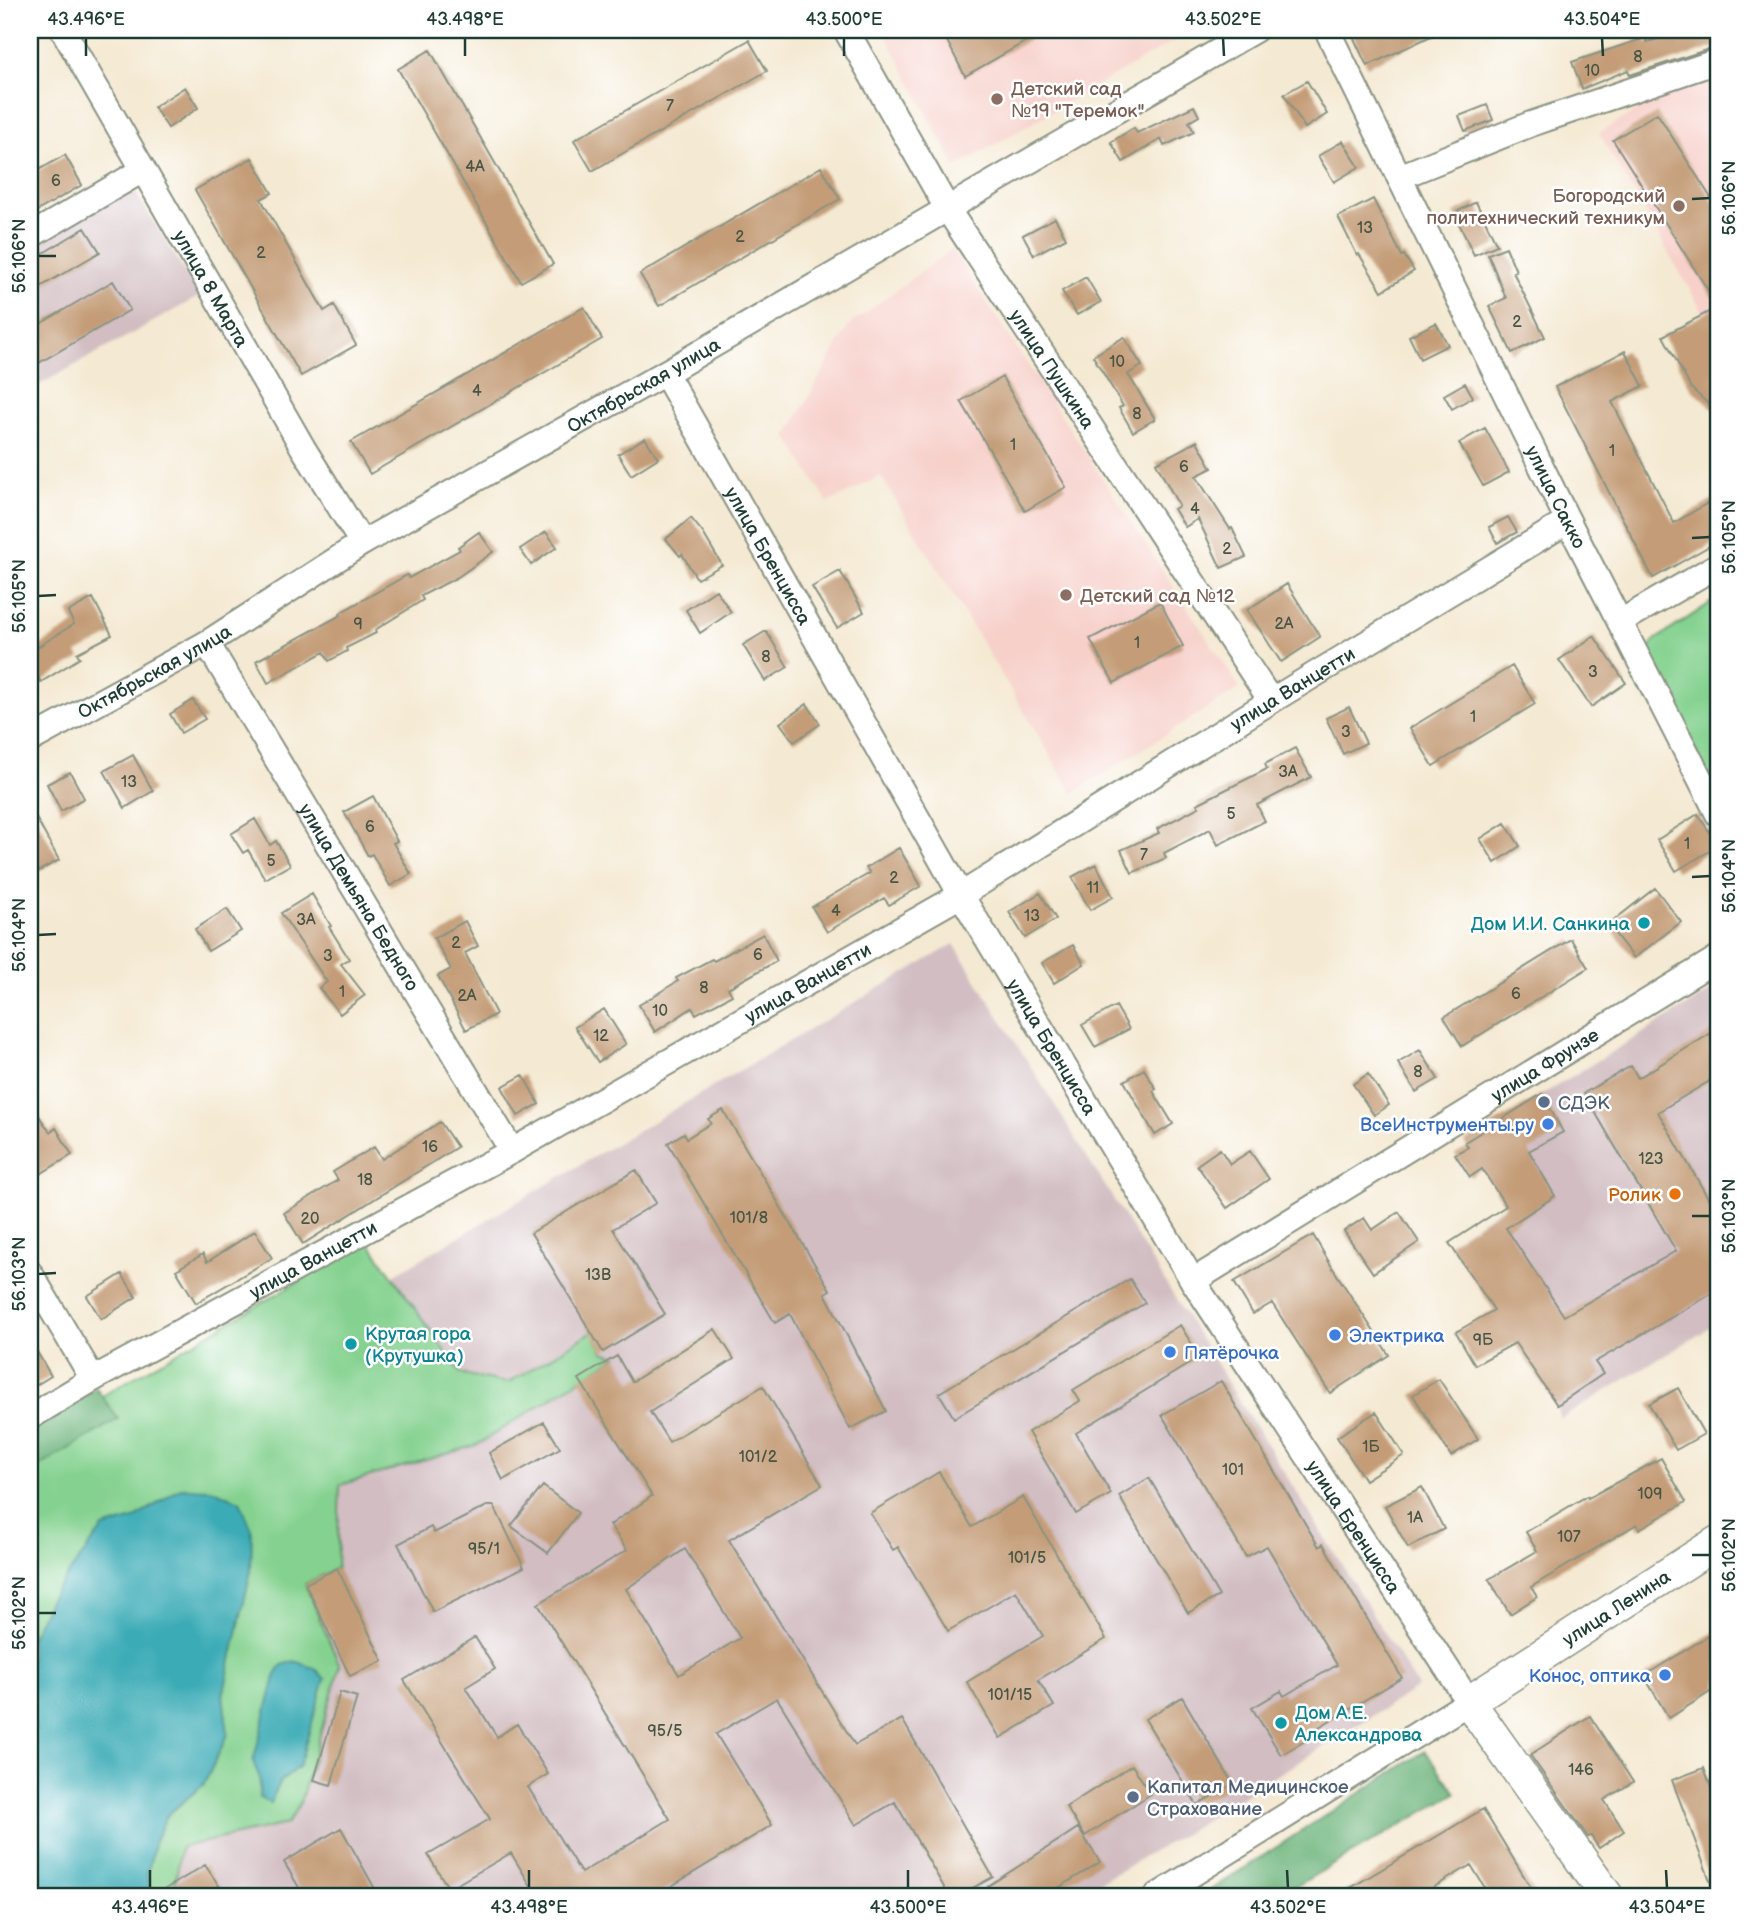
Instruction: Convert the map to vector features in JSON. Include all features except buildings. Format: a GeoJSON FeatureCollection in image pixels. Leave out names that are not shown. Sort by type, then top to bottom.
{"type":"FeatureCollection","features":[{"type":"Feature","properties":{"kind":"main road","name":"улица Ленина"},"geometry":{"type":"LineString","coordinates":[[1469,1702],[1718,1542]]}},
{"type":"Feature","properties":{"kind":"main road"},"geometry":{"type":"LineString","coordinates":[[1469,1702],[1607,1896]]}},
{"type":"Feature","properties":{"kind":"street","name":"улица 8 Марта"},"geometry":{"type":"LineString","coordinates":[[63,30],[303,448],[362,543]]}},
{"type":"Feature","properties":{"kind":"street","name":"улица Пушкина"},"geometry":{"type":"LineString","coordinates":[[846,30],[948,210],[1271,701]]}},
{"type":"Feature","properties":{"kind":"street","name":"Октябрьская улица"},"geometry":{"type":"LineString","coordinates":[[30,740],[207,643],[362,543],[665,373],[1255,30]]}},
{"type":"Feature","properties":{"kind":"street","name":"улица Сакко"},"geometry":{"type":"LineString","coordinates":[[1327,30],[1568,521],[1718,814]]}},
{"type":"Feature","properties":{"kind":"street"},"geometry":{"type":"LineString","coordinates":[[1399,177],[1531,124],[1718,61]]}},
{"type":"Feature","properties":{"kind":"street"},"geometry":{"type":"LineString","coordinates":[[30,236],[143,170]]}},
{"type":"Feature","properties":{"kind":"street","name":"улица Бренцисса"},"geometry":{"type":"LineString","coordinates":[[665,373],[961,895],[1193,1281],[1469,1702]]}},
{"type":"Feature","properties":{"kind":"street","name":"улица Ванцетти"},"geometry":{"type":"LineString","coordinates":[[30,1417],[93,1379],[512,1151],[961,895],[1271,701],[1568,521]]}},
{"type":"Feature","properties":{"kind":"street"},"geometry":{"type":"LineString","coordinates":[[1620,622],[1718,565]]}},
{"type":"Feature","properties":{"kind":"street","name":"улица Демьяна Бедного"},"geometry":{"type":"LineString","coordinates":[[207,643],[512,1151]]}},
{"type":"Feature","properties":{"kind":"street","name":"улица Фрунзе"},"geometry":{"type":"LineString","coordinates":[[1193,1281],[1718,958]]}},
{"type":"Feature","properties":{"kind":"street"},"geometry":{"type":"LineString","coordinates":[[30,1273],[93,1379]]}},
{"type":"Feature","properties":{"kind":"street","name":"улица Ленина"},"geometry":{"type":"LineString","coordinates":[[1157,1896],[1469,1702]]}},
{"type":"Feature","properties":{"kind":"shaded area","name":"Детский сад №19 \"Теремок\""},"geometry":{"type":"Polygon","coordinates":[[[883,30],[1193,30],[956,167],[883,30]]]}},
{"type":"Feature","properties":{"kind":"shaded area","name":"Богородский политехнический техникум"},"geometry":{"type":"Polygon","coordinates":[[[1718,77],[1718,338],[1599,133],[1658,98],[1718,77]]]}},
{"type":"Feature","properties":{"kind":"shaded area"},"geometry":{"type":"Polygon","coordinates":[[[133,188],[200,296],[30,390],[30,248],[133,188]]]}},
{"type":"Feature","properties":{"kind":"shaded area","name":"Детский сад №12"},"geometry":{"type":"Polygon","coordinates":[[[952,249],[1240,688],[1073,793],[881,476],[828,503],[787,436],[849,325],[952,249]]]}},
{"type":"Feature","properties":{"kind":"shaded area"},"geometry":{"type":"Polygon","coordinates":[[[954,944],[1418,1687],[1177,1838],[1076,1896],[173,1896],[181,1847],[286,1824],[340,1666],[305,1584],[337,1568],[340,1485],[477,1444],[615,1356],[603,1352],[592,1332],[508,1383],[461,1374],[392,1276],[954,944]]]}},
{"type":"Feature","properties":{"kind":"shaded area"},"geometry":{"type":"Polygon","coordinates":[[[1718,987],[1718,1323],[1560,1419],[1556,1405],[1449,1243],[1505,1205],[1465,1142],[1718,987]]]}},
{"type":"Feature","properties":{"kind":"green space"},"geometry":{"type":"Polygon","coordinates":[[[1718,598],[1718,797],[1648,651],[1654,641],[1718,598]]]}},
{"type":"Feature","properties":{"kind":"green space"},"geometry":{"type":"Polygon","coordinates":[[[368,1241],[461,1374],[508,1383],[592,1332],[603,1352],[617,1356],[477,1445],[340,1485],[337,1568],[305,1584],[340,1666],[300,1803],[287,1824],[181,1847],[173,1896],[151,1896],[147,1875],[155,1840],[167,1816],[204,1784],[228,1734],[223,1696],[251,1570],[181,1488],[134,1519],[103,1528],[50,1599],[30,1639],[30,1472],[117,1419],[102,1396],[368,1241]],[[299,1766],[260,1778],[259,1797],[299,1766]]]}},
{"type":"Feature","properties":{"kind":"green space"},"geometry":{"type":"Polygon","coordinates":[[[96,1388],[118,1419],[30,1472],[30,1427],[96,1388]]]}},
{"type":"Feature","properties":{"kind":"green space"},"geometry":{"type":"Polygon","coordinates":[[[1425,1751],[1456,1793],[1279,1896],[1201,1896],[1425,1751]]]}},
{"type":"Feature","properties":{"kind":"water"},"geometry":{"type":"Polygon","coordinates":[[[181,1488],[211,1489],[240,1501],[252,1530],[251,1570],[223,1696],[228,1734],[204,1784],[167,1815],[155,1840],[147,1875],[151,1896],[30,1896],[30,1639],[50,1599],[103,1528],[134,1519],[181,1488]]]}},
{"type":"Feature","properties":{"kind":"water"},"geometry":{"type":"Polygon","coordinates":[[[294,1661],[315,1668],[325,1679],[299,1766],[281,1781],[270,1803],[259,1797],[260,1778],[253,1762],[275,1677],[282,1665],[294,1661]]]}},
{"type":"Feature","properties":{"kind":"place","name":"Детский сад №19 \"Теремок\""},"geometry":{"type":"Point","coordinates":[997,99]}},
{"type":"Feature","properties":{"kind":"place","name":"Богородский политехнический техникум"},"geometry":{"type":"Point","coordinates":[1679,206]}},
{"type":"Feature","properties":{"kind":"place","name":"Детский сад №12"},"geometry":{"type":"Point","coordinates":[1066,595]}},
{"type":"Feature","properties":{"kind":"place","name":"Дом И.И. Санкина"},"geometry":{"type":"Point","coordinates":[1644,923]}},
{"type":"Feature","properties":{"kind":"place","name":"СДЭК"},"geometry":{"type":"Point","coordinates":[1544,1102]}},
{"type":"Feature","properties":{"kind":"place","name":"ВсеИнструменты.ру"},"geometry":{"type":"Point","coordinates":[1548,1124]}},
{"type":"Feature","properties":{"kind":"place","name":"Ролик"},"geometry":{"type":"Point","coordinates":[1675,1194]}},
{"type":"Feature","properties":{"kind":"place","name":"Электрика"},"geometry":{"type":"Point","coordinates":[1335,1335]}},
{"type":"Feature","properties":{"kind":"place","name":"Крутая гора (Крутушка)"},"geometry":{"type":"Point","coordinates":[351,1344]}},
{"type":"Feature","properties":{"kind":"place","name":"Пятёрочка"},"geometry":{"type":"Point","coordinates":[1170,1352]}},
{"type":"Feature","properties":{"kind":"place","name":"Конос, оптика"},"geometry":{"type":"Point","coordinates":[1665,1675]}},
{"type":"Feature","properties":{"kind":"place","name":"Дом А.Е. Александрова"},"geometry":{"type":"Point","coordinates":[1281,1723]}},
{"type":"Feature","properties":{"kind":"place","name":"Капитал Медицинское Страхование"},"geometry":{"type":"Point","coordinates":[1133,1797]}}]}
